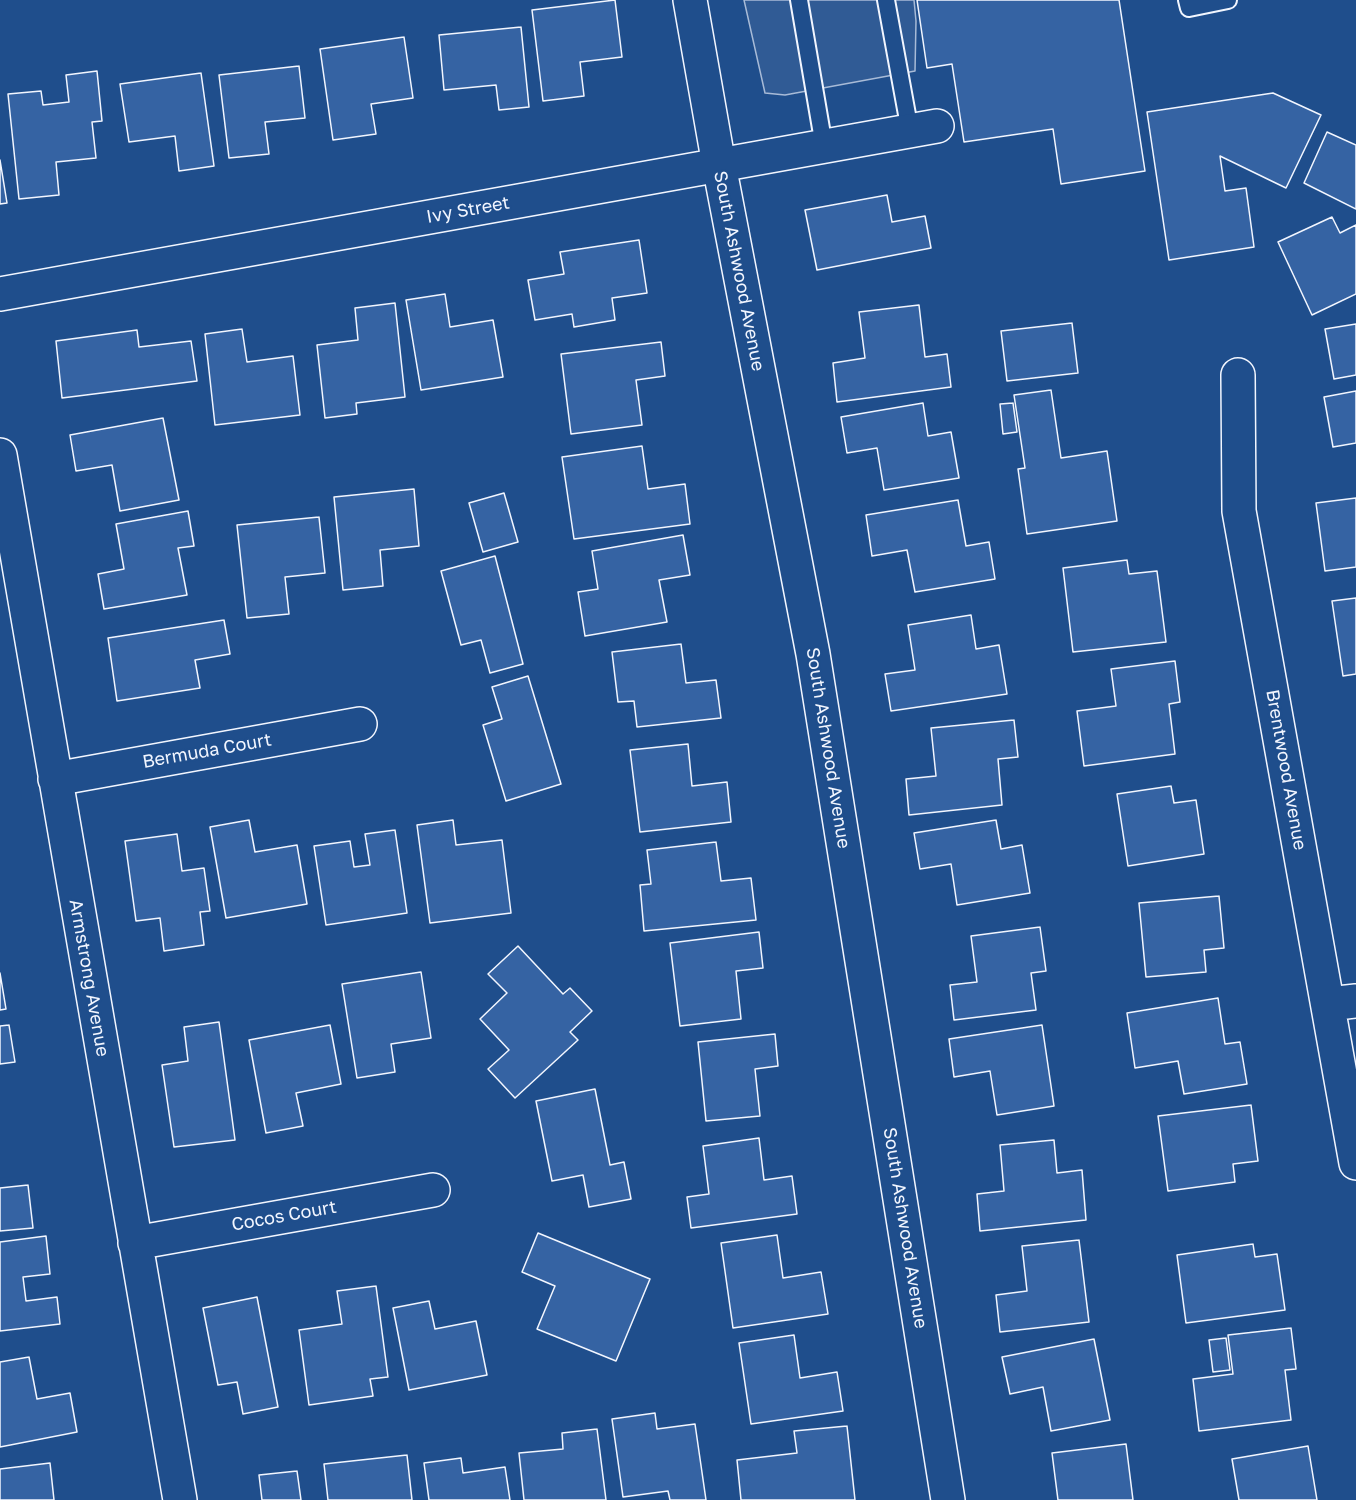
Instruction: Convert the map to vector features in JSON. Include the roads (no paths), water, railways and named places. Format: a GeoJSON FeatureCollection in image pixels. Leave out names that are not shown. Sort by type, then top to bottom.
{"type":"FeatureCollection","features":[{"type":"Feature","properties":{"kind":"street","name":"South Ashwood Avenue"},"geometry":{"type":"LineString","coordinates":[[690,0],[719,165],[813,654],[948,1500]]}},
{"type":"Feature","properties":{"kind":"street","name":"Ivy Street"},"geometry":{"type":"LineString","coordinates":[[0,294],[923,129]]}},
{"type":"Feature","properties":{"kind":"street","name":"Brentwood Avenue"},"geometry":{"type":"LineString","coordinates":[[1238,375],[1239,511],[1342,1003],[1356,1163]]}},
{"type":"Feature","properties":{"kind":"street","name":"Armstrong Avenue"},"geometry":{"type":"LineString","coordinates":[[0,455],[180,1500]]}},
{"type":"Feature","properties":{"kind":"street","name":"Bermuda Court"},"geometry":{"type":"LineString","coordinates":[[55,779],[360,724]]}},
{"type":"Feature","properties":{"kind":"street","name":"Cocos Court"},"geometry":{"type":"LineString","coordinates":[[135,1243],[434,1190]]}},
{"type":"Feature","properties":{"kind":"lane"},"geometry":{"type":"LineString","coordinates":[[799,0],[824,146]]}},
{"type":"Feature","properties":{"kind":"lane"},"geometry":{"type":"LineString","coordinates":[[886,0],[923,129]]}},
{"type":"Feature","properties":{"kind":"lane"},"geometry":{"type":"LineString","coordinates":[[1187,0],[1189,8],[1228,0]]}}]}
